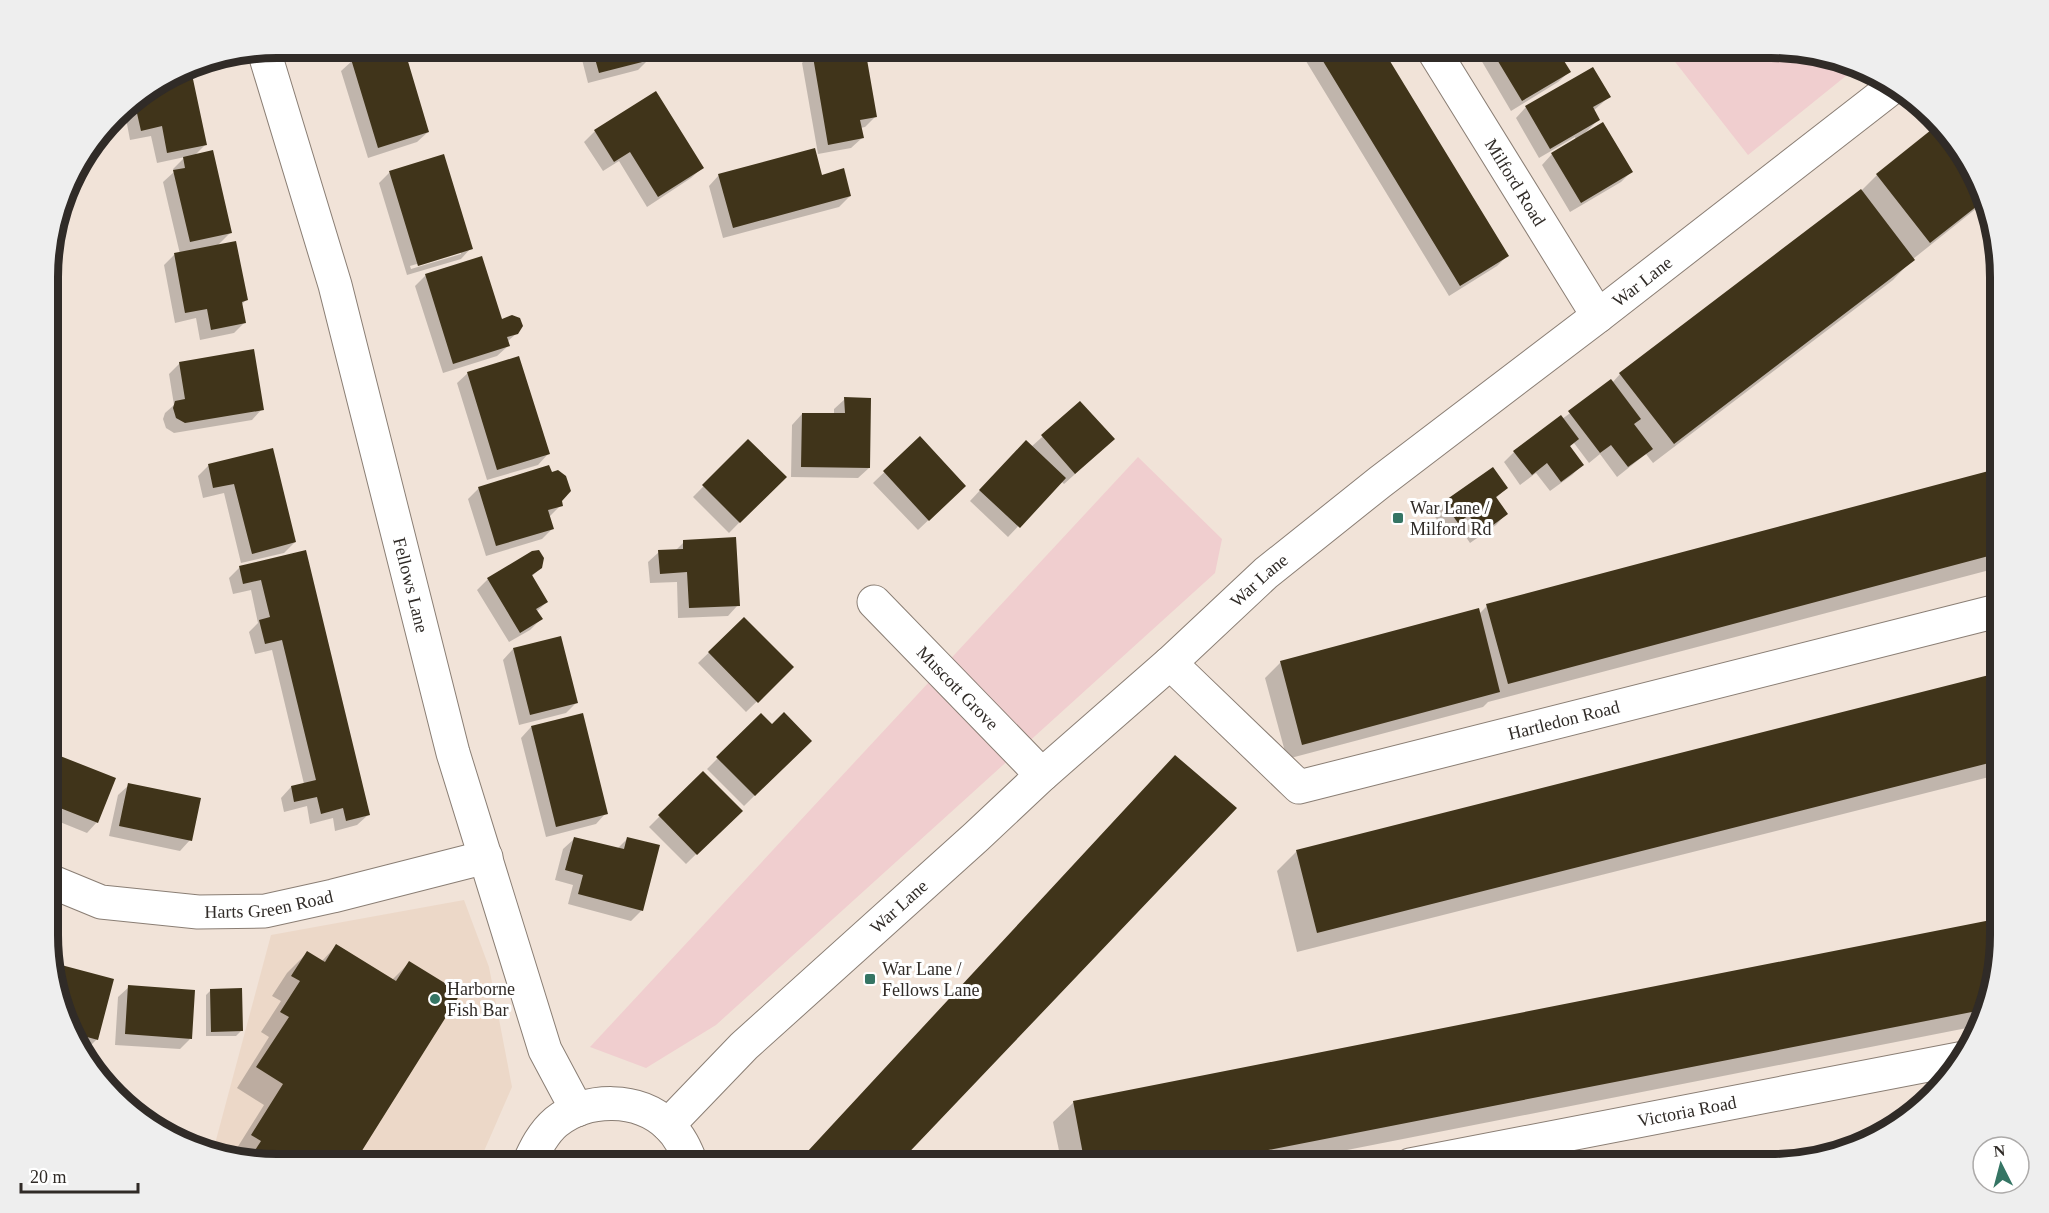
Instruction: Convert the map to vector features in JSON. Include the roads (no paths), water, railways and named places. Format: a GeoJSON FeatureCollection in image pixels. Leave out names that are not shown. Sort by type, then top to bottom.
{"type":"FeatureCollection","features":[{"type":"Feature","properties":{"kind":"street","name":"Milford Road"},"geometry":{"type":"LineString","coordinates":[[1438,58],[1598,316]]}},
{"type":"Feature","properties":{"kind":"street","name":"Fellows Lane"},"geometry":{"type":"LineString","coordinates":[[266,59],[335,285],[453,753],[545,1050],[578,1110]]}},
{"type":"Feature","properties":{"kind":"street","name":"War Lane"},"geometry":{"type":"LineString","coordinates":[[668,1125],[744,1046],[1042,775],[1170,663],[1266,573],[1380,482],[1887,91]]}},
{"type":"Feature","properties":{"kind":"street","name":"Muscott Grove"},"geometry":{"type":"LineString","coordinates":[[874,602],[1042,775]]}},
{"type":"Feature","properties":{"kind":"street","name":"Hartledon Road"},"geometry":{"type":"LineString","coordinates":[[1170,663],[1299,787],[1990,613]]}},
{"type":"Feature","properties":{"kind":"street","name":"Harts Green Road"},"geometry":{"type":"LineString","coordinates":[[58,884],[101,902],[198,912],[265,910],[333,896],[486,857]]}},
{"type":"Feature","properties":{"kind":"street","name":"Victoria Road"},"geometry":{"type":"LineString","coordinates":[[1467,1154],[1951,1060]]}},
{"type":"Feature","properties":{"kind":"street"},"geometry":{"type":"LineString","coordinates":[[533,1154],[539,1141],[556,1122],[578,1110],[601,1103],[625,1104],[648,1112],[668,1125],[687,1154]]}},
{"type":"Feature","properties":{"kind":"place","name":"War Lane / Milford Rd"},"geometry":{"type":"Point","coordinates":[1398,518]}},
{"type":"Feature","properties":{"kind":"place","name":"War Lane / Fellows Lane"},"geometry":{"type":"Point","coordinates":[870,979]}},
{"type":"Feature","properties":{"kind":"place","name":"Harborne Fish Bar"},"geometry":{"type":"Point","coordinates":[435,999]}}]}
